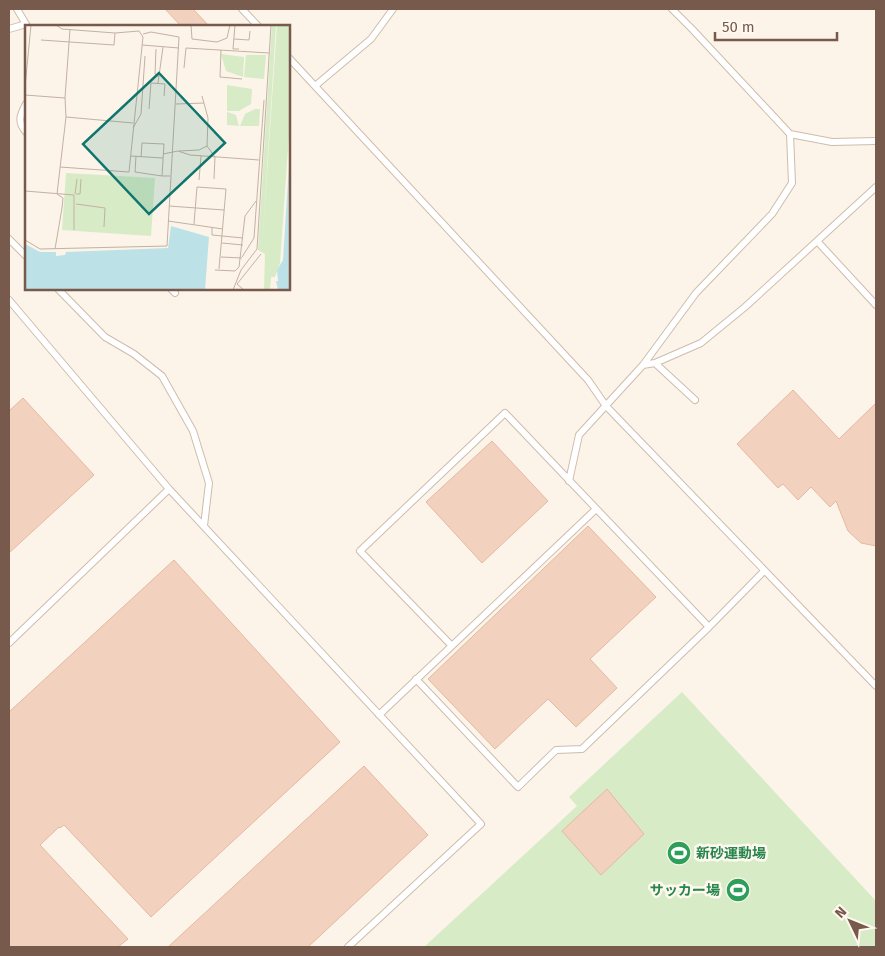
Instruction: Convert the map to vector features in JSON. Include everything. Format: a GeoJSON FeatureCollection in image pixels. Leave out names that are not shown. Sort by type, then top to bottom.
{"type":"FeatureCollection","features":[{"type":"Feature","properties":{"kind":"lane"},"geometry":{"type":"LineString","coordinates":[[17,9],[27,25]]}},
{"type":"Feature","properties":{"kind":"lane"},"geometry":{"type":"LineString","coordinates":[[242,9],[257,25]]}},
{"type":"Feature","properties":{"kind":"lane"},"geometry":{"type":"LineString","coordinates":[[315,86],[371,38],[393,9]]}},
{"type":"Feature","properties":{"kind":"lane"},"geometry":{"type":"LineString","coordinates":[[672,9],[790,134],[832,142],[876,140]]}},
{"type":"Feature","properties":{"kind":"lane"},"geometry":{"type":"LineString","coordinates":[[9,29],[25,25]]}},
{"type":"Feature","properties":{"kind":"lane"},"geometry":{"type":"LineString","coordinates":[[290,59],[588,380],[606,406],[876,686]]}},
{"type":"Feature","properties":{"kind":"lane"},"geometry":{"type":"LineString","coordinates":[[25,106],[19,116],[21,126],[25,131]]}},
{"type":"Feature","properties":{"kind":"lane"},"geometry":{"type":"LineString","coordinates":[[569,481],[580,435],[642,365],[696,293],[772,214],[792,182],[790,134]]}},
{"type":"Feature","properties":{"kind":"lane"},"geometry":{"type":"LineString","coordinates":[[642,365],[655,363],[701,343],[745,307],[876,187]]}},
{"type":"Feature","properties":{"kind":"lane"},"geometry":{"type":"LineString","coordinates":[[9,239],[25,255]]}},
{"type":"Feature","properties":{"kind":"lane"},"geometry":{"type":"LineString","coordinates":[[817,241],[876,305]]}},
{"type":"Feature","properties":{"kind":"lane"},"geometry":{"type":"LineString","coordinates":[[59,290],[105,337],[134,354],[162,376],[193,431],[209,483],[204,526]]}},
{"type":"Feature","properties":{"kind":"lane"},"geometry":{"type":"LineString","coordinates":[[9,300],[169,490],[481,824],[348,947]]}},
{"type":"Feature","properties":{"kind":"lane"},"geometry":{"type":"LineString","coordinates":[[655,363],[695,400]]}},
{"type":"Feature","properties":{"kind":"lane"},"geometry":{"type":"LineString","coordinates":[[451,645],[360,551],[505,413],[709,627]]}},
{"type":"Feature","properties":{"kind":"lane"},"geometry":{"type":"LineString","coordinates":[[9,642],[169,490]]}},
{"type":"Feature","properties":{"kind":"lane"},"geometry":{"type":"LineString","coordinates":[[378,715],[596,509]]}},
{"type":"Feature","properties":{"kind":"lane"},"geometry":{"type":"LineString","coordinates":[[416,678],[518,786],[556,750],[582,749],[709,627],[764,571]]}},
{"type":"Feature","properties":{"kind":"green space","name":"新砂運動場"},"geometry":{"type":"Polygon","coordinates":[[[682,692],[876,901],[876,947],[424,947],[577,806],[569,797],[682,692]]]}},
{"type":"Feature","properties":{"kind":"building"},"geometry":{"type":"Polygon","coordinates":[[[165,9],[193,9],[208,25],[180,25],[165,9]]]}},
{"type":"Feature","properties":{"kind":"building"},"geometry":{"type":"Polygon","coordinates":[[[793,390],[839,439],[876,403],[876,546],[861,543],[848,531],[836,501],[830,507],[811,487],[798,500],[783,484],[778,488],[737,444],[793,390]]]}},
{"type":"Feature","properties":{"kind":"building"},"geometry":{"type":"Polygon","coordinates":[[[23,398],[94,475],[9,553],[9,411],[23,398]]]}},
{"type":"Feature","properties":{"kind":"building"},"geometry":{"type":"Polygon","coordinates":[[[492,441],[548,501],[482,563],[426,502],[492,441]]]}},
{"type":"Feature","properties":{"kind":"building"},"geometry":{"type":"Polygon","coordinates":[[[588,526],[656,597],[590,659],[617,688],[576,727],[548,699],[495,749],[428,679],[588,526]]]}},
{"type":"Feature","properties":{"kind":"building"},"geometry":{"type":"Polygon","coordinates":[[[174,560],[340,742],[151,917],[64,825],[59,827],[40,845],[128,939],[118,947],[9,947],[9,712],[174,560]]]}},
{"type":"Feature","properties":{"kind":"building"},"geometry":{"type":"Polygon","coordinates":[[[364,766],[428,835],[308,947],[168,947],[364,766]]]}},
{"type":"Feature","properties":{"kind":"building"},"geometry":{"type":"Polygon","coordinates":[[[607,789],[644,834],[601,875],[562,831],[607,789]]]}},
{"type":"Feature","properties":{"kind":"place","name":"新砂運動場"},"geometry":{"type":"Point","coordinates":[679,853]}},
{"type":"Feature","properties":{"kind":"place","name":"サッカー場"},"geometry":{"type":"Point","coordinates":[738,890]}}]}
